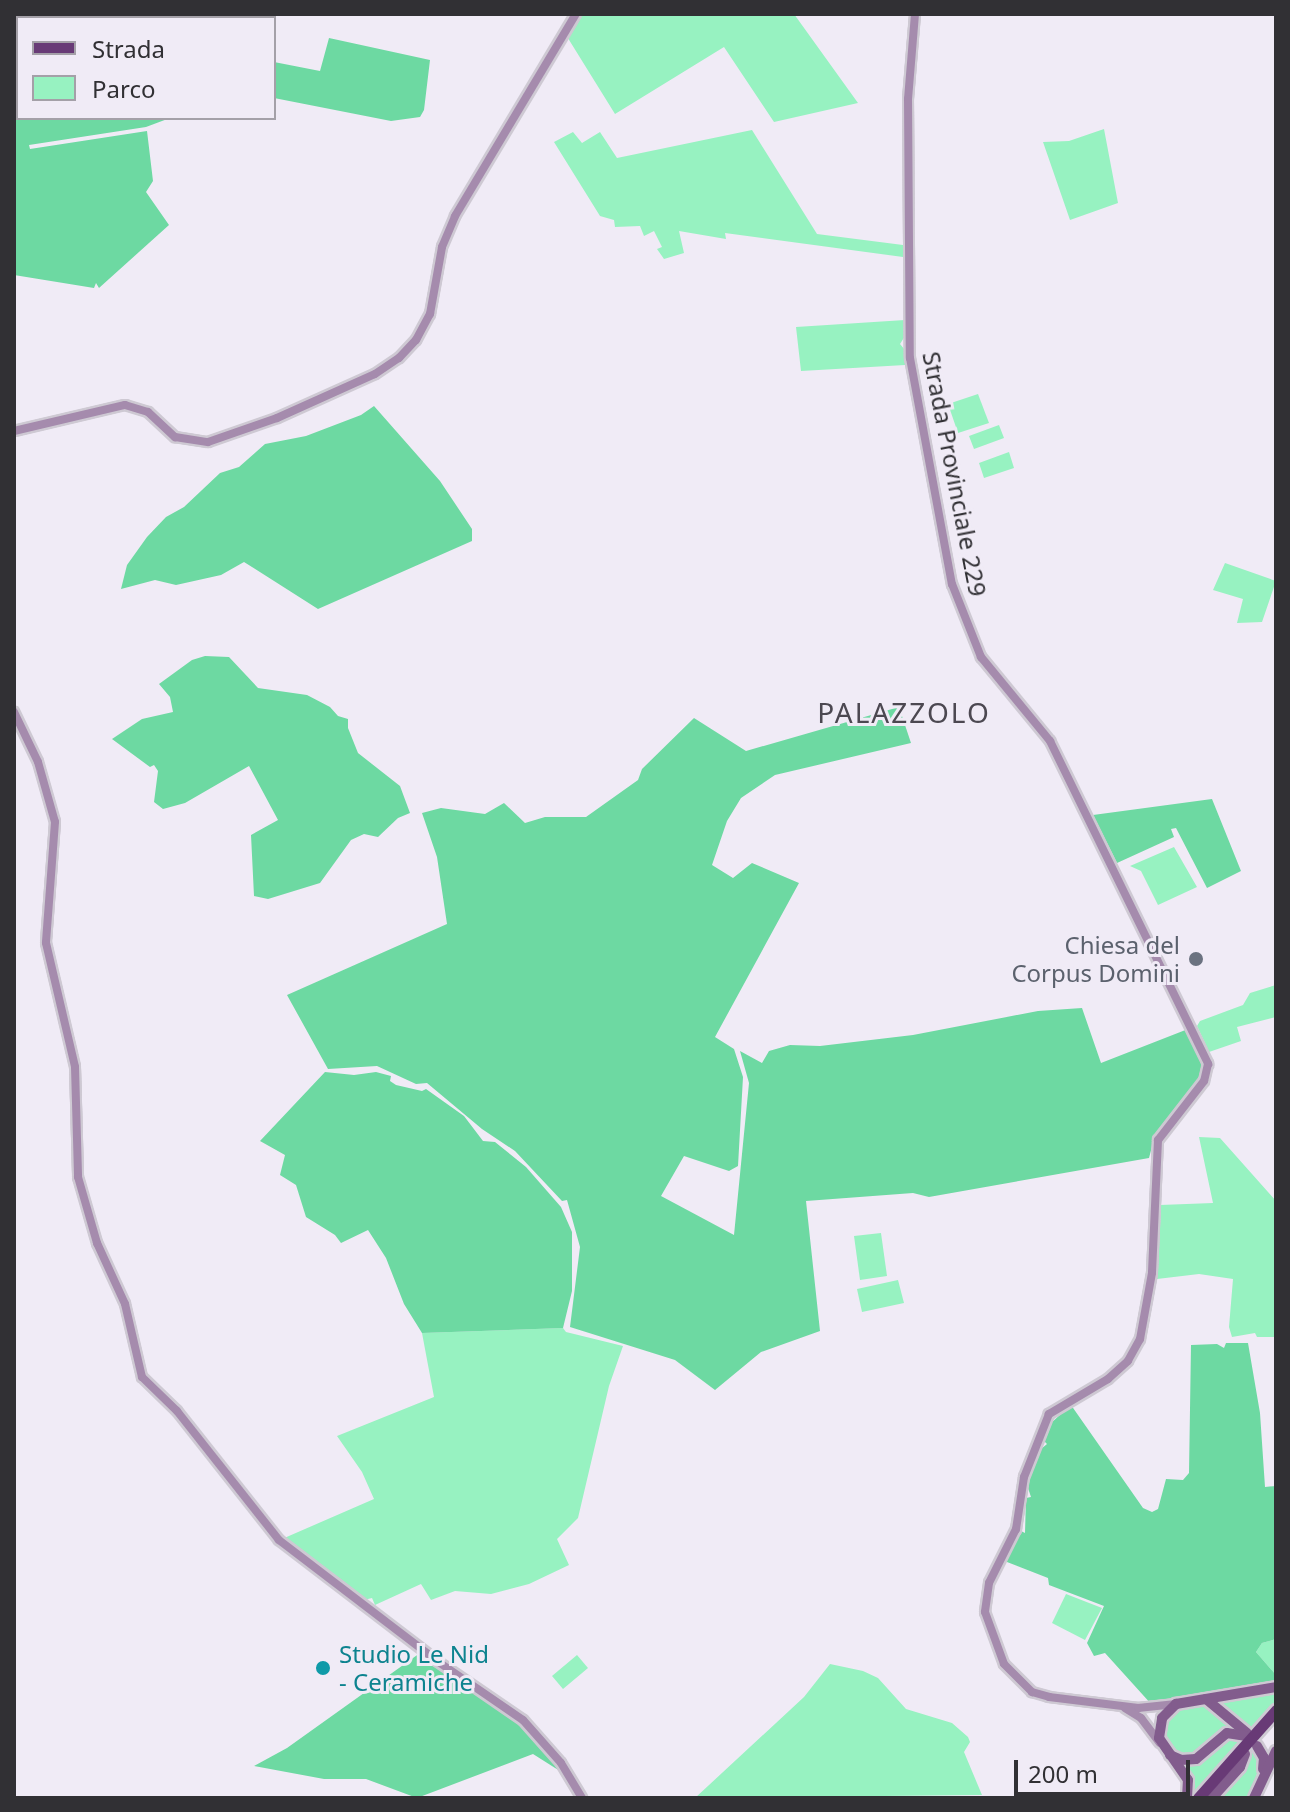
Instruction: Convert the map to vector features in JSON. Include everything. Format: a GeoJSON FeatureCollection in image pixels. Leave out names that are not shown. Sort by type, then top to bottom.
{"type":"FeatureCollection","features":[{"type":"Feature","properties":{"kind":"main road"},"geometry":{"type":"LineString","coordinates":[[1187,1798],[1188,1780],[1159,1738],[1160,1724],[1176,1704],[1276,1687]]}},
{"type":"Feature","properties":{"kind":"main road"},"geometry":{"type":"LineString","coordinates":[[1166,1750],[1181,1760],[1196,1759],[1227,1733],[1246,1734],[1221,1708],[1205,1699]]}},
{"type":"Feature","properties":{"kind":"main road"},"geometry":{"type":"LineString","coordinates":[[1198,1798],[1276,1710]]}},
{"type":"Feature","properties":{"kind":"main road"},"geometry":{"type":"LineString","coordinates":[[1209,1798],[1276,1719]]}},
{"type":"Feature","properties":{"kind":"main road"},"geometry":{"type":"LineString","coordinates":[[1262,1779],[1264,1758],[1258,1745],[1269,1764]]}},
{"type":"Feature","properties":{"kind":"main road"},"geometry":{"type":"LineString","coordinates":[[1254,1798],[1276,1751]]}},
{"type":"Feature","properties":{"kind":"street"},"geometry":{"type":"LineString","coordinates":[[14,431],[115,406],[133,405],[148,412],[175,437],[208,442],[277,418],[375,374],[399,358],[416,340],[430,314],[442,247],[455,216],[576,14]]}},
{"type":"Feature","properties":{"kind":"street","name":"Strada Provinciale 229"},"geometry":{"type":"LineString","coordinates":[[915,14],[908,113],[910,358],[952,584],[981,657],[1050,741],[1204,1052],[1208,1067],[1204,1081],[1158,1140],[1152,1273],[1140,1339],[1128,1361],[1108,1379],[1049,1414],[1024,1477],[1016,1529],[998,1558],[985,1595],[985,1612],[999,1654],[1019,1683],[1049,1697],[1120,1706]]}},
{"type":"Feature","properties":{"kind":"street"},"geometry":{"type":"LineString","coordinates":[[14,712],[38,762],[55,822],[46,943],[75,1067],[78,1177],[97,1243],[122,1294],[138,1364],[146,1383],[177,1411],[279,1540],[437,1661],[523,1720],[561,1763],[582,1798]]}},
{"type":"Feature","properties":{"kind":"street"},"geometry":{"type":"LineString","coordinates":[[1120,1706],[1150,1709],[1176,1704]]}},
{"type":"Feature","properties":{"kind":"street"},"geometry":{"type":"LineString","coordinates":[[1120,1706],[1141,1718],[1166,1750]]}},
{"type":"Feature","properties":{"kind":"green space"},"geometry":{"type":"Polygon","coordinates":[[[14,14],[225,14],[16,16],[16,120],[165,120],[146,127],[29,145],[30,149],[147,131],[153,181],[146,192],[169,225],[99,288],[96,283],[94,288],[14,275],[14,14]]]}},
{"type":"Feature","properties":{"kind":"green space"},"geometry":{"type":"Polygon","coordinates":[[[579,14],[794,14],[858,103],[774,122],[724,47],[615,114],[566,35],[579,14]]]}},
{"type":"Feature","properties":{"kind":"green space"},"geometry":{"type":"Polygon","coordinates":[[[329,38],[430,60],[424,110],[420,117],[391,121],[276,98],[276,62],[320,71],[329,38]]]}},
{"type":"Feature","properties":{"kind":"green space"},"geometry":{"type":"Polygon","coordinates":[[[1104,129],[1118,203],[1070,220],[1043,142],[1069,141],[1104,129]]]}},
{"type":"Feature","properties":{"kind":"green space"},"geometry":{"type":"Polygon","coordinates":[[[752,130],[817,234],[903,245],[903,257],[725,233],[726,239],[679,231],[684,253],[664,259],[657,249],[662,247],[654,231],[644,236],[640,226],[615,227],[614,220],[600,216],[554,142],[573,132],[582,143],[600,132],[617,158],[752,130]]]}},
{"type":"Feature","properties":{"kind":"green space"},"geometry":{"type":"Polygon","coordinates":[[[905,320],[905,336],[900,344],[905,350],[905,365],[801,371],[796,327],[905,320]]]}},
{"type":"Feature","properties":{"kind":"green space"},"geometry":{"type":"Polygon","coordinates":[[[978,394],[989,423],[958,433],[948,404],[978,394]]]}},
{"type":"Feature","properties":{"kind":"green space"},"geometry":{"type":"Polygon","coordinates":[[[374,406],[440,481],[472,529],[472,541],[318,609],[244,562],[221,575],[176,585],[155,580],[121,589],[127,565],[147,537],[166,517],[184,507],[220,473],[239,467],[265,444],[306,436],[361,415],[374,406]]]}},
{"type":"Feature","properties":{"kind":"green space"},"geometry":{"type":"Polygon","coordinates":[[[999,425],[1004,438],[974,449],[969,436],[999,425]]]}},
{"type":"Feature","properties":{"kind":"green space"},"geometry":{"type":"Polygon","coordinates":[[[1009,452],[1014,468],[984,478],[979,463],[1009,452]]]}},
{"type":"Feature","properties":{"kind":"green space"},"geometry":{"type":"Polygon","coordinates":[[[1225,563],[1276,581],[1262,622],[1237,623],[1243,599],[1213,590],[1225,563]]]}},
{"type":"Feature","properties":{"kind":"green space"},"geometry":{"type":"Polygon","coordinates":[[[205,656],[229,657],[258,688],[307,695],[330,707],[338,716],[348,719],[348,728],[358,753],[400,786],[410,813],[398,818],[378,837],[364,834],[351,840],[320,883],[268,899],[254,896],[251,835],[278,820],[249,766],[185,803],[163,809],[154,802],[158,771],[154,765],[150,767],[112,739],[142,719],[173,712],[170,697],[159,684],[192,660],[205,656]]]}},
{"type":"Feature","properties":{"kind":"green space"},"geometry":{"type":"Polygon","coordinates":[[[899,707],[911,743],[775,775],[741,798],[727,821],[712,865],[733,878],[752,863],[799,883],[715,1037],[734,1049],[743,1077],[738,1166],[729,1171],[684,1156],[661,1196],[734,1235],[749,1083],[740,1051],[762,1063],[769,1051],[790,1045],[820,1046],[913,1035],[1038,1011],[1082,1008],[1101,1063],[1188,1029],[1201,1054],[1202,1075],[1155,1135],[1149,1158],[929,1197],[913,1193],[806,1201],[820,1331],[761,1352],[715,1390],[675,1360],[570,1327],[580,1247],[567,1200],[562,1201],[515,1151],[482,1129],[427,1083],[416,1084],[377,1066],[328,1069],[287,995],[447,924],[437,857],[422,813],[441,808],[485,814],[504,803],[525,823],[545,817],[586,817],[638,780],[642,769],[694,718],[746,751],[899,707]]]}},
{"type":"Feature","properties":{"kind":"green space"},"geometry":{"type":"Polygon","coordinates":[[[1212,799],[1241,871],[1207,888],[1176,828],[1171,829],[1174,837],[1117,863],[1093,815],[1212,799]]]}},
{"type":"Feature","properties":{"kind":"green space"},"geometry":{"type":"Polygon","coordinates":[[[1174,847],[1197,887],[1158,905],[1141,871],[1130,866],[1174,847]]]}},
{"type":"Feature","properties":{"kind":"green space"},"geometry":{"type":"Polygon","coordinates":[[[1276,985],[1276,1017],[1237,1027],[1241,1041],[1209,1052],[1197,1026],[1200,1021],[1243,1005],[1250,993],[1276,985]]]}},
{"type":"Feature","properties":{"kind":"green space"},"geometry":{"type":"Polygon","coordinates":[[[325,1072],[354,1075],[376,1072],[391,1076],[390,1081],[396,1085],[422,1091],[426,1089],[464,1116],[483,1141],[495,1142],[526,1167],[561,1207],[572,1232],[572,1291],[563,1328],[422,1333],[404,1304],[386,1258],[368,1230],[341,1243],[335,1235],[306,1217],[296,1185],[280,1175],[285,1155],[260,1141],[325,1072]]]}},
{"type":"Feature","properties":{"kind":"green space"},"geometry":{"type":"Polygon","coordinates":[[[1199,1137],[1220,1138],[1276,1201],[1276,1337],[1257,1337],[1255,1333],[1232,1337],[1229,1327],[1233,1279],[1199,1274],[1157,1279],[1160,1205],[1213,1203],[1199,1137]]]}},
{"type":"Feature","properties":{"kind":"green space"},"geometry":{"type":"Polygon","coordinates":[[[881,1233],[887,1276],[860,1280],[854,1236],[881,1233]]]}},
{"type":"Feature","properties":{"kind":"green space"},"geometry":{"type":"Polygon","coordinates":[[[898,1280],[904,1303],[862,1312],[857,1289],[898,1280]]]}},
{"type":"Feature","properties":{"kind":"green space"},"geometry":{"type":"Polygon","coordinates":[[[563,1328],[566,1332],[623,1346],[609,1386],[578,1518],[557,1539],[569,1565],[529,1584],[491,1594],[455,1591],[431,1600],[421,1584],[375,1605],[372,1598],[364,1600],[329,1575],[328,1569],[324,1570],[282,1539],[374,1499],[362,1472],[337,1436],[434,1397],[422,1333],[563,1328]]]}},
{"type":"Feature","properties":{"kind":"green space"},"geometry":{"type":"Polygon","coordinates":[[[1226,1343],[1248,1343],[1260,1413],[1265,1487],[1276,1486],[1276,1639],[1262,1643],[1256,1652],[1276,1675],[1276,1685],[1152,1705],[1105,1653],[1094,1656],[1087,1643],[1104,1606],[1049,1585],[1048,1578],[1007,1562],[1006,1557],[1021,1531],[1025,1533],[1026,1498],[1031,1497],[1027,1485],[1041,1449],[1047,1444],[1043,1440],[1051,1423],[1071,1405],[1143,1508],[1152,1512],[1158,1509],[1166,1479],[1183,1480],[1189,1473],[1191,1345],[1217,1344],[1224,1348],[1226,1343]]]}},
{"type":"Feature","properties":{"kind":"green space"},"geometry":{"type":"Polygon","coordinates":[[[1066,1594],[1102,1608],[1085,1640],[1052,1623],[1066,1594]]]}},
{"type":"Feature","properties":{"kind":"green space"},"geometry":{"type":"Polygon","coordinates":[[[1276,1639],[1276,1675],[1256,1652],[1262,1643],[1276,1639]]]}},
{"type":"Feature","properties":{"kind":"green space"},"geometry":{"type":"Polygon","coordinates":[[[420,1653],[523,1725],[563,1773],[533,1754],[417,1798],[366,1779],[324,1779],[254,1766],[287,1748],[420,1653]]]}},
{"type":"Feature","properties":{"kind":"green space"},"geometry":{"type":"Polygon","coordinates":[[[577,1655],[588,1668],[563,1689],[552,1676],[577,1655]]]}},
{"type":"Feature","properties":{"kind":"green space"},"geometry":{"type":"Polygon","coordinates":[[[830,1664],[863,1671],[878,1678],[906,1709],[952,1723],[968,1737],[970,1742],[964,1752],[982,1795],[695,1798],[804,1697],[830,1664]]]}},
{"type":"Feature","properties":{"kind":"green space"},"geometry":{"type":"Polygon","coordinates":[[[1276,1689],[1276,1701],[1249,1731],[1214,1700],[1276,1689]]]}},
{"type":"Feature","properties":{"kind":"green space"},"geometry":{"type":"Polygon","coordinates":[[[1205,1703],[1235,1729],[1199,1756],[1176,1755],[1163,1738],[1167,1716],[1177,1707],[1205,1703]]]}},
{"type":"Feature","properties":{"kind":"green space"},"geometry":{"type":"Polygon","coordinates":[[[1227,1736],[1243,1738],[1190,1798],[1180,1762],[1201,1760],[1227,1736]]]}},
{"type":"Feature","properties":{"kind":"green space"},"geometry":{"type":"Polygon","coordinates":[[[1256,1747],[1260,1765],[1249,1798],[1216,1798],[1256,1747]]]}},
{"type":"Feature","properties":{"kind":"place","name":"Chiesa del Corpus Domini"},"geometry":{"type":"Point","coordinates":[1196,959]}},
{"type":"Feature","properties":{"kind":"place","name":"Studio Le Nid - Ceramiche"},"geometry":{"type":"Point","coordinates":[323,1668]}},
{"type":"Feature","properties":{"kind":"district","name":"PALAZZOLO"},"geometry":{"type":"Point","coordinates":[904,712]}}]}
